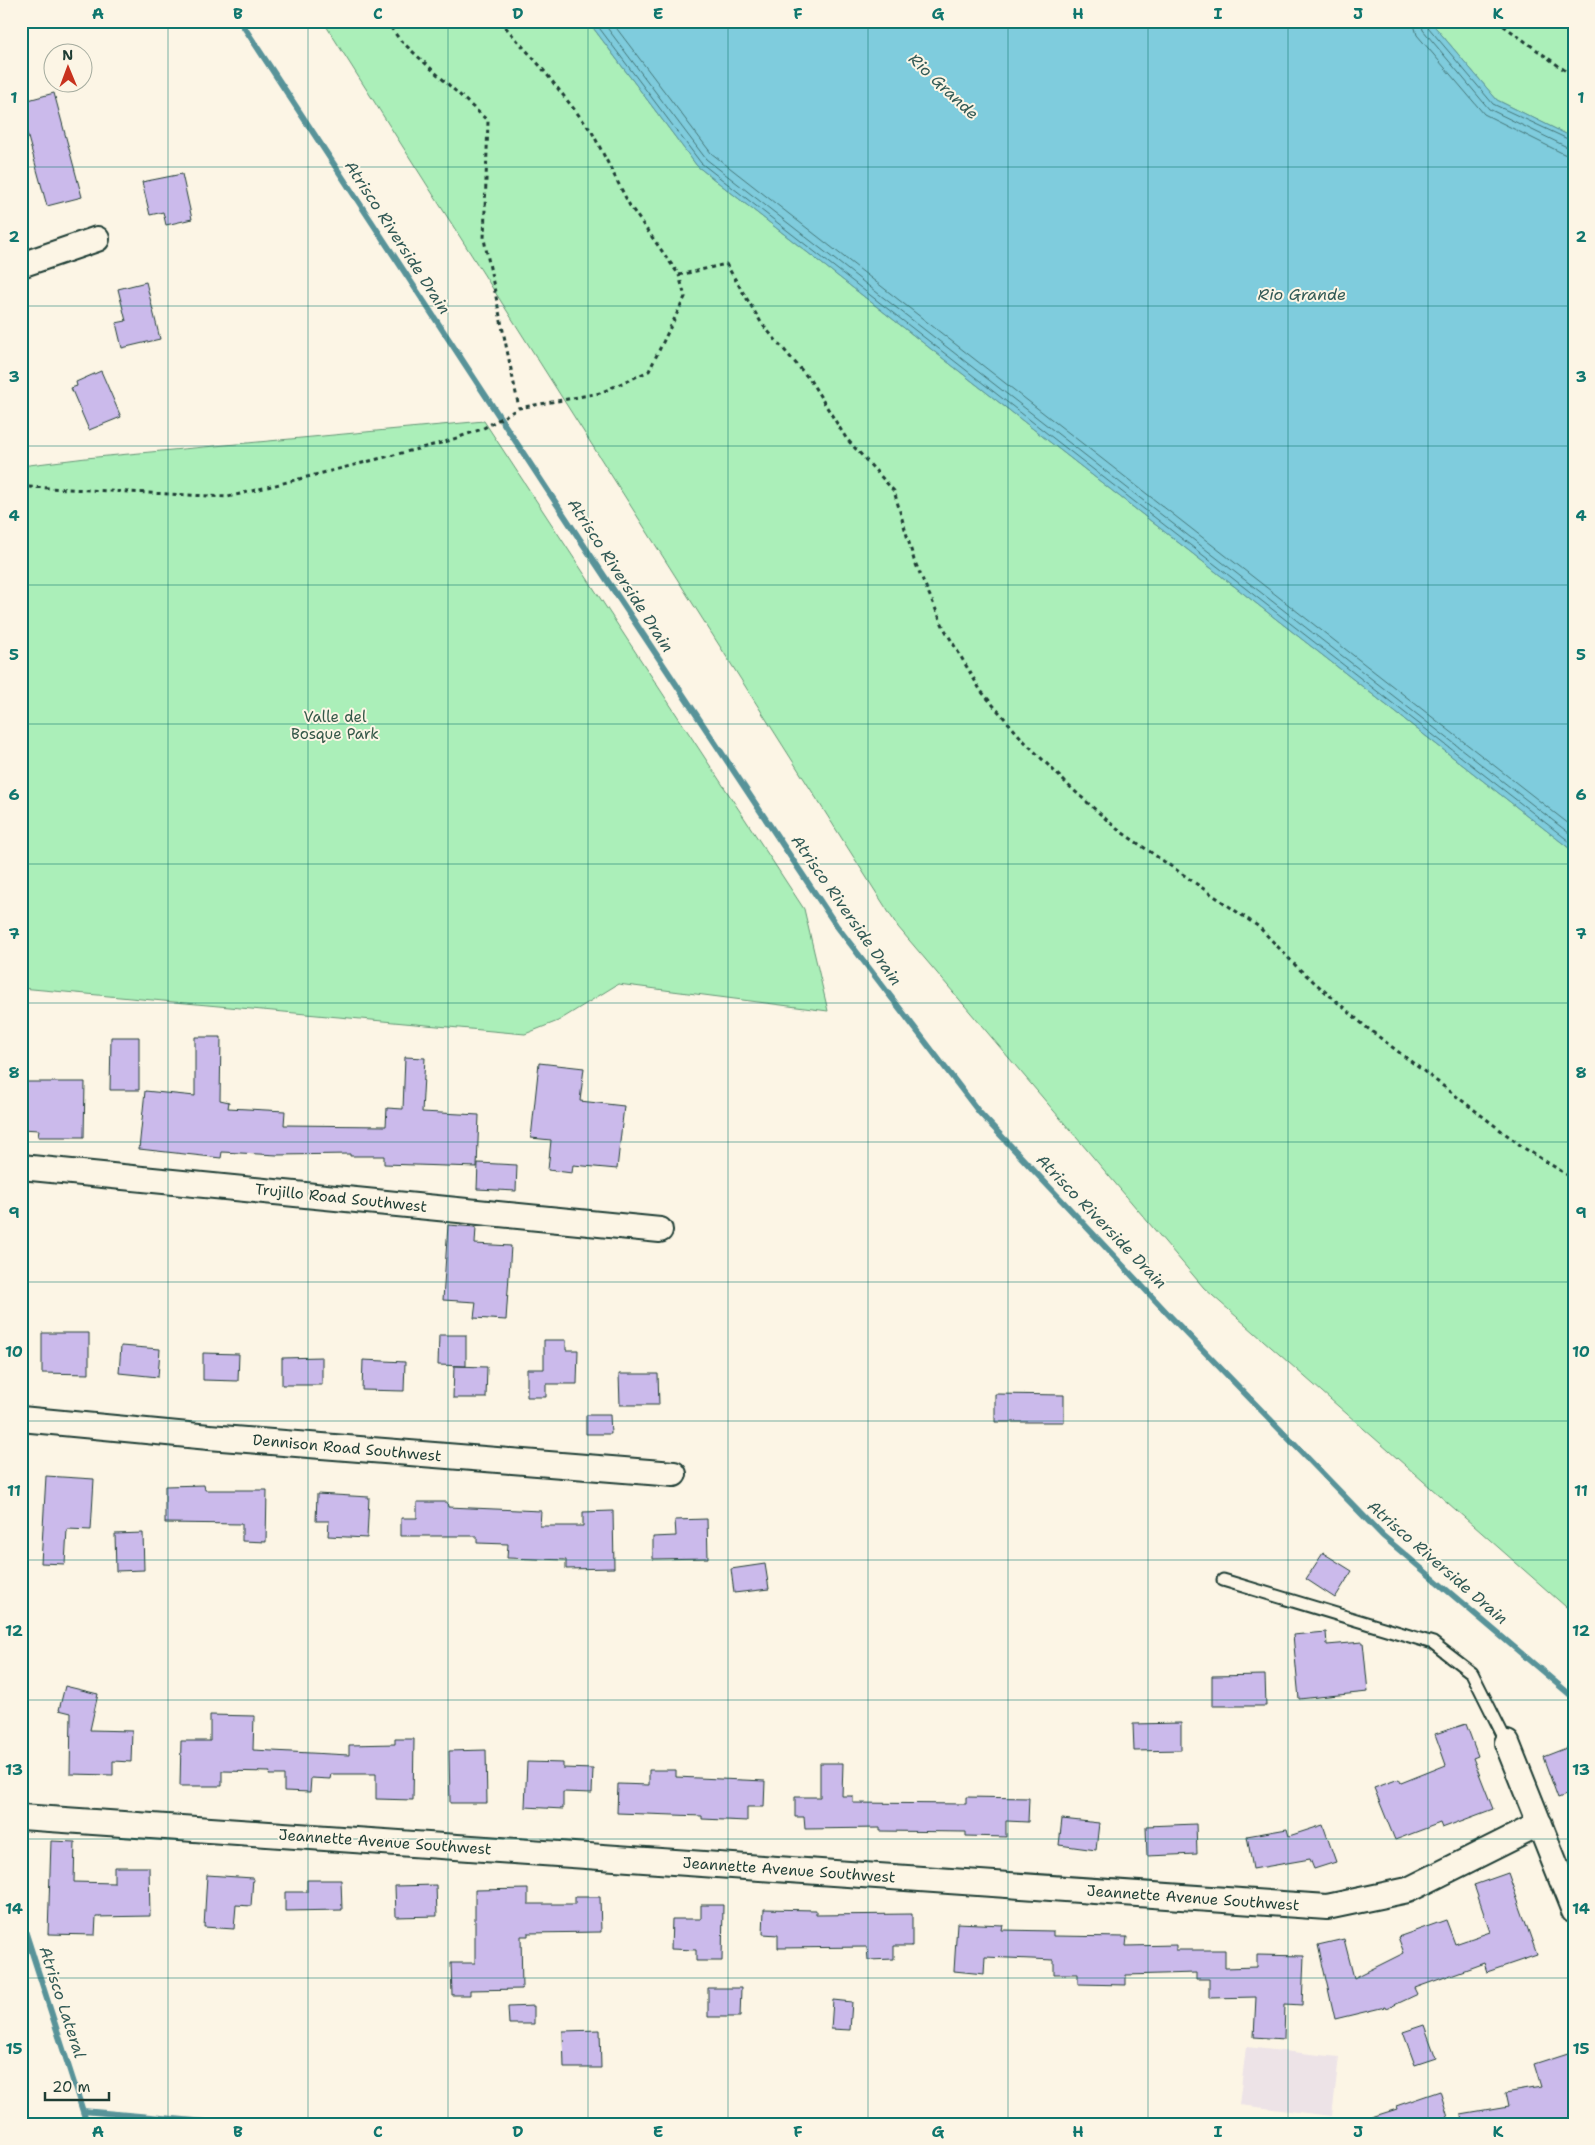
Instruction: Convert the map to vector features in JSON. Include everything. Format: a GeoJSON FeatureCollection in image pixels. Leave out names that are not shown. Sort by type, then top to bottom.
{"type":"FeatureCollection","features":[{"type":"Feature","properties":{"kind":"street"},"geometry":{"type":"LineString","coordinates":[[21,264],[97,239]]}},
{"type":"Feature","properties":{"kind":"street","name":"Trujillo Road Southwest"},"geometry":{"type":"LineString","coordinates":[[21,1167],[660,1230]]}},
{"type":"Feature","properties":{"kind":"street","name":"Dennison Road Southwest"},"geometry":{"type":"LineString","coordinates":[[21,1419],[209,1437],[674,1474]]}},
{"type":"Feature","properties":{"kind":"street"},"geometry":{"type":"LineString","coordinates":[[1508,1743],[1574,1911]]}},
{"type":"Feature","properties":{"kind":"street","name":"Jeannette Avenue Southwest"},"geometry":{"type":"LineString","coordinates":[[21,1817],[1327,1907],[1408,1890],[1540,1824]]}},
{"type":"Feature","properties":{"kind":"lane"},"geometry":{"type":"LineString","coordinates":[[1223,1580],[1433,1643],[1472,1673],[1508,1743]]}},
{"type":"Feature","properties":{"kind":"path"},"geometry":{"type":"LineString","coordinates":[[386,21],[400,40],[488,121],[484,239],[519,408]]}},
{"type":"Feature","properties":{"kind":"path"},"geometry":{"type":"LineString","coordinates":[[21,489],[30,487],[228,497],[398,452],[445,442],[482,429],[519,408],[600,393],[649,371],[685,297],[679,275],[630,206],[592,132],[541,67],[500,21]]}},
{"type":"Feature","properties":{"kind":"path"},"geometry":{"type":"LineString","coordinates":[[1497,21],[1574,77]]}},
{"type":"Feature","properties":{"kind":"path"},"geometry":{"type":"LineString","coordinates":[[679,275],[726,264],[762,324],[810,380],[846,438],[894,491],[914,560],[944,628],[981,691],[1023,740],[1069,786],[1117,829],[1259,927],[1298,968],[1366,1027],[1524,1148],[1574,1180]]}},
{"type":"Feature","properties":{"kind":"shaded area"},"geometry":{"type":"Polygon","coordinates":[[[1246,2047],[1339,2057],[1332,2116],[1239,2105],[1246,2047]]]}},
{"type":"Feature","properties":{"kind":"green space"},"geometry":{"type":"Polygon","coordinates":[[[323,21],[588,21],[697,166],[1574,852],[1574,1614],[1204,1288],[898,927],[323,21]]]}},
{"type":"Feature","properties":{"kind":"green space"},"geometry":{"type":"Polygon","coordinates":[[[1430,21],[1574,21],[1574,138],[1497,100],[1430,21]]]}},
{"type":"Feature","properties":{"kind":"green space","name":"Valle del Bosque Park"},"geometry":{"type":"Polygon","coordinates":[[[484,421],[804,909],[828,1011],[618,984],[558,1021],[525,1034],[21,988],[21,466],[86,458],[484,421]]]}},
{"type":"Feature","properties":{"kind":"water","name":"Rio Grande"},"geometry":{"type":"Polygon","coordinates":[[[588,21],[1430,21],[1497,100],[1574,138],[1574,852],[697,166],[588,21]]]}},
{"type":"Feature","properties":{"kind":"building"},"geometry":{"type":"Polygon","coordinates":[[[54,93],[82,197],[47,206],[21,112],[21,102],[54,93]]]}},
{"type":"Feature","properties":{"kind":"building"},"geometry":{"type":"Polygon","coordinates":[[[182,174],[192,219],[166,225],[163,212],[150,215],[142,182],[182,174]]]}},
{"type":"Feature","properties":{"kind":"building"},"geometry":{"type":"Polygon","coordinates":[[[146,282],[160,339],[122,348],[116,323],[126,321],[118,289],[146,282]]]}},
{"type":"Feature","properties":{"kind":"building"},"geometry":{"type":"Polygon","coordinates":[[[101,371],[121,417],[89,430],[71,388],[77,386],[76,382],[101,371]]]}},
{"type":"Feature","properties":{"kind":"building"},"geometry":{"type":"Polygon","coordinates":[[[111,1037],[139,1037],[139,1090],[110,1090],[111,1037]]]}},
{"type":"Feature","properties":{"kind":"building"},"geometry":{"type":"Polygon","coordinates":[[[195,1037],[221,1037],[220,1100],[229,1102],[228,1108],[285,1111],[284,1125],[386,1126],[387,1108],[403,1109],[405,1057],[425,1058],[422,1112],[479,1115],[477,1167],[384,1164],[384,1156],[350,1156],[350,1154],[277,1155],[222,1152],[221,1158],[139,1149],[145,1091],[195,1096],[195,1037]]]}},
{"type":"Feature","properties":{"kind":"building"},"geometry":{"type":"Polygon","coordinates":[[[539,1063],[584,1068],[580,1101],[624,1106],[617,1169],[573,1165],[572,1173],[548,1170],[551,1140],[531,1138],[539,1063]]]}},
{"type":"Feature","properties":{"kind":"building"},"geometry":{"type":"Polygon","coordinates":[[[21,1082],[85,1082],[84,1137],[38,1137],[39,1130],[21,1129],[21,1082]]]}},
{"type":"Feature","properties":{"kind":"building"},"geometry":{"type":"Polygon","coordinates":[[[478,1163],[517,1165],[516,1191],[477,1189],[478,1163]]]}},
{"type":"Feature","properties":{"kind":"building"},"geometry":{"type":"Polygon","coordinates":[[[448,1225],[476,1227],[475,1244],[511,1246],[506,1320],[474,1318],[476,1302],[443,1300],[448,1225]]]}},
{"type":"Feature","properties":{"kind":"building"},"geometry":{"type":"Polygon","coordinates":[[[42,1333],[89,1333],[89,1374],[42,1373],[42,1333]]]}},
{"type":"Feature","properties":{"kind":"building"},"geometry":{"type":"Polygon","coordinates":[[[439,1335],[466,1335],[466,1366],[438,1365],[439,1335]]]}},
{"type":"Feature","properties":{"kind":"building"},"geometry":{"type":"Polygon","coordinates":[[[544,1340],[566,1340],[566,1350],[578,1350],[577,1384],[546,1384],[546,1397],[527,1397],[527,1369],[544,1369],[544,1340]]]}},
{"type":"Feature","properties":{"kind":"building"},"geometry":{"type":"Polygon","coordinates":[[[121,1346],[160,1349],[158,1377],[119,1373],[121,1346]]]}},
{"type":"Feature","properties":{"kind":"building"},"geometry":{"type":"Polygon","coordinates":[[[203,1353],[239,1354],[238,1381],[203,1380],[203,1353]]]}},
{"type":"Feature","properties":{"kind":"building"},"geometry":{"type":"Polygon","coordinates":[[[322,1357],[322,1385],[282,1385],[282,1358],[322,1357]]]}},
{"type":"Feature","properties":{"kind":"building"},"geometry":{"type":"Polygon","coordinates":[[[363,1360],[405,1362],[404,1391],[362,1390],[363,1360]]]}},
{"type":"Feature","properties":{"kind":"building"},"geometry":{"type":"Polygon","coordinates":[[[454,1366],[487,1367],[486,1398],[453,1398],[454,1366]]]}},
{"type":"Feature","properties":{"kind":"building"},"geometry":{"type":"Polygon","coordinates":[[[619,1374],[658,1374],[659,1405],[620,1405],[619,1374]]]}},
{"type":"Feature","properties":{"kind":"building"},"geometry":{"type":"Polygon","coordinates":[[[995,1394],[1064,1395],[1064,1422],[995,1422],[995,1394]]]}},
{"type":"Feature","properties":{"kind":"building"},"geometry":{"type":"Polygon","coordinates":[[[586,1415],[610,1415],[611,1434],[586,1434],[586,1415]]]}},
{"type":"Feature","properties":{"kind":"building"},"geometry":{"type":"Polygon","coordinates":[[[46,1476],[94,1479],[91,1530],[67,1529],[65,1564],[41,1563],[46,1476]]]}},
{"type":"Feature","properties":{"kind":"building"},"geometry":{"type":"Polygon","coordinates":[[[204,1485],[205,1490],[267,1490],[266,1542],[242,1541],[242,1524],[165,1523],[165,1486],[204,1485]]]}},
{"type":"Feature","properties":{"kind":"building"},"geometry":{"type":"Polygon","coordinates":[[[317,1494],[369,1497],[367,1538],[328,1536],[329,1521],[316,1521],[317,1494]]]}},
{"type":"Feature","properties":{"kind":"building"},"geometry":{"type":"Polygon","coordinates":[[[417,1502],[447,1502],[448,1507],[541,1511],[540,1526],[583,1526],[583,1512],[613,1511],[614,1568],[566,1569],[566,1560],[507,1558],[508,1544],[477,1543],[477,1536],[401,1536],[401,1518],[417,1518],[417,1502]]]}},
{"type":"Feature","properties":{"kind":"building"},"geometry":{"type":"Polygon","coordinates":[[[707,1519],[708,1558],[653,1559],[653,1537],[676,1536],[675,1520],[707,1519]]]}},
{"type":"Feature","properties":{"kind":"building"},"geometry":{"type":"Polygon","coordinates":[[[143,1533],[144,1570],[116,1571],[115,1534],[143,1533]]]}},
{"type":"Feature","properties":{"kind":"building"},"geometry":{"type":"Polygon","coordinates":[[[1323,1553],[1352,1571],[1335,1598],[1306,1579],[1323,1553]]]}},
{"type":"Feature","properties":{"kind":"building"},"geometry":{"type":"Polygon","coordinates":[[[765,1564],[769,1589],[734,1593],[731,1569],[765,1564]]]}},
{"type":"Feature","properties":{"kind":"building"},"geometry":{"type":"Polygon","coordinates":[[[1326,1632],[1327,1645],[1363,1642],[1368,1692],[1299,1699],[1293,1635],[1326,1632]]]}},
{"type":"Feature","properties":{"kind":"building"},"geometry":{"type":"Polygon","coordinates":[[[1265,1675],[1266,1706],[1212,1706],[1212,1676],[1265,1675]]]}},
{"type":"Feature","properties":{"kind":"building"},"geometry":{"type":"Polygon","coordinates":[[[65,1686],[98,1694],[90,1730],[132,1731],[131,1762],[113,1761],[113,1775],[70,1774],[71,1713],[59,1710],[65,1686]]]}},
{"type":"Feature","properties":{"kind":"building"},"geometry":{"type":"Polygon","coordinates":[[[210,1715],[254,1716],[253,1750],[349,1755],[349,1745],[395,1744],[395,1739],[414,1739],[413,1800],[376,1799],[376,1774],[331,1774],[330,1779],[311,1778],[310,1792],[284,1791],[284,1775],[269,1775],[270,1772],[222,1771],[222,1786],[180,1786],[181,1741],[210,1741],[210,1715]]]}},
{"type":"Feature","properties":{"kind":"building"},"geometry":{"type":"Polygon","coordinates":[[[1181,1723],[1181,1750],[1134,1751],[1133,1724],[1181,1723]]]}},
{"type":"Feature","properties":{"kind":"building"},"geometry":{"type":"Polygon","coordinates":[[[1466,1724],[1478,1756],[1473,1758],[1493,1809],[1442,1828],[1440,1823],[1395,1840],[1374,1788],[1399,1779],[1401,1783],[1446,1765],[1435,1734],[1466,1724]]]}},
{"type":"Feature","properties":{"kind":"building"},"geometry":{"type":"Polygon","coordinates":[[[1574,1745],[1574,1792],[1558,1798],[1543,1757],[1574,1745]]]}},
{"type":"Feature","properties":{"kind":"building"},"geometry":{"type":"Polygon","coordinates":[[[486,1750],[487,1803],[450,1803],[449,1751],[486,1750]]]}},
{"type":"Feature","properties":{"kind":"building"},"geometry":{"type":"Polygon","coordinates":[[[527,1762],[563,1763],[563,1768],[593,1769],[592,1793],[563,1792],[563,1809],[525,1807],[527,1762]]]}},
{"type":"Feature","properties":{"kind":"building"},"geometry":{"type":"Polygon","coordinates":[[[820,1763],[843,1763],[842,1796],[853,1796],[853,1803],[966,1804],[966,1797],[1029,1798],[1028,1822],[1006,1821],[1006,1837],[966,1836],[966,1832],[880,1831],[880,1828],[805,1829],[804,1817],[795,1817],[795,1797],[820,1797],[820,1763]]]}},
{"type":"Feature","properties":{"kind":"building"},"geometry":{"type":"Polygon","coordinates":[[[649,1770],[676,1770],[676,1777],[765,1781],[764,1807],[747,1807],[747,1821],[702,1819],[702,1816],[617,1813],[618,1784],[649,1785],[649,1770]]]}},
{"type":"Feature","properties":{"kind":"building"},"geometry":{"type":"Polygon","coordinates":[[[1062,1819],[1099,1823],[1096,1850],[1059,1845],[1062,1819]]]}},
{"type":"Feature","properties":{"kind":"building"},"geometry":{"type":"Polygon","coordinates":[[[1196,1824],[1197,1854],[1147,1856],[1146,1826],[1196,1824]]]}},
{"type":"Feature","properties":{"kind":"building"},"geometry":{"type":"Polygon","coordinates":[[[1323,1825],[1336,1862],[1314,1869],[1310,1859],[1253,1869],[1247,1836],[1287,1829],[1289,1836],[1323,1825]]]}},
{"type":"Feature","properties":{"kind":"building"},"geometry":{"type":"Polygon","coordinates":[[[51,1841],[75,1842],[74,1882],[114,1883],[114,1867],[149,1867],[150,1916],[96,1917],[95,1935],[48,1934],[51,1841]]]}},
{"type":"Feature","properties":{"kind":"building"},"geometry":{"type":"Polygon","coordinates":[[[1508,1873],[1537,1955],[1487,1972],[1484,1963],[1415,1988],[1418,1994],[1386,2009],[1385,2007],[1335,2019],[1318,1945],[1344,1939],[1354,1978],[1404,1953],[1398,1937],[1446,1920],[1455,1944],[1490,1932],[1474,1885],[1508,1873]]]}},
{"type":"Feature","properties":{"kind":"building"},"geometry":{"type":"Polygon","coordinates":[[[207,1875],[253,1878],[251,1906],[236,1905],[234,1929],[204,1927],[207,1875]]]}},
{"type":"Feature","properties":{"kind":"building"},"geometry":{"type":"Polygon","coordinates":[[[307,1880],[341,1880],[342,1910],[285,1911],[285,1892],[307,1892],[307,1880]]]}},
{"type":"Feature","properties":{"kind":"building"},"geometry":{"type":"Polygon","coordinates":[[[436,1885],[437,1916],[396,1917],[395,1886],[436,1885]]]}},
{"type":"Feature","properties":{"kind":"building"},"geometry":{"type":"Polygon","coordinates":[[[528,1889],[528,1904],[575,1904],[575,1897],[600,1897],[601,1932],[528,1933],[528,1936],[521,1936],[522,1989],[470,1990],[470,1995],[452,1995],[451,1963],[475,1963],[475,1890],[528,1889]]]}},
{"type":"Feature","properties":{"kind":"building"},"geometry":{"type":"Polygon","coordinates":[[[701,1905],[723,1905],[722,1961],[696,1961],[696,1950],[671,1949],[672,1919],[701,1919],[701,1905]]]}},
{"type":"Feature","properties":{"kind":"building"},"geometry":{"type":"Polygon","coordinates":[[[764,1909],[816,1910],[816,1915],[912,1914],[912,1946],[894,1946],[894,1959],[868,1960],[867,1947],[778,1948],[778,1935],[763,1934],[764,1909]]]}},
{"type":"Feature","properties":{"kind":"building"},"geometry":{"type":"Polygon","coordinates":[[[957,1923],[1003,1925],[1002,1930],[1053,1931],[1053,1936],[1127,1937],[1126,1946],[1176,1945],[1176,1950],[1225,1950],[1225,1968],[1257,1967],[1257,1955],[1304,1956],[1302,2005],[1285,2004],[1284,2039],[1254,2037],[1256,1997],[1209,1998],[1209,1979],[1196,1979],[1196,1973],[1126,1975],[1126,1985],[1078,1984],[1078,1974],[1054,1974],[1054,1960],[985,1957],[984,1974],[954,1971],[957,1923]]]}},
{"type":"Feature","properties":{"kind":"building"},"geometry":{"type":"Polygon","coordinates":[[[708,1988],[741,1988],[740,2017],[708,2017],[708,1988]]]}},
{"type":"Feature","properties":{"kind":"building"},"geometry":{"type":"Polygon","coordinates":[[[833,2000],[852,2002],[850,2030],[831,2029],[833,2000]]]}},
{"type":"Feature","properties":{"kind":"building"},"geometry":{"type":"Polygon","coordinates":[[[534,2006],[534,2024],[509,2024],[508,2007],[534,2006]]]}},
{"type":"Feature","properties":{"kind":"building"},"geometry":{"type":"Polygon","coordinates":[[[1424,2025],[1436,2058],[1415,2065],[1403,2032],[1424,2025]]]}},
{"type":"Feature","properties":{"kind":"building"},"geometry":{"type":"Polygon","coordinates":[[[600,2030],[601,2068],[564,2068],[563,2031],[600,2030]]]}},
{"type":"Feature","properties":{"kind":"building"},"geometry":{"type":"Polygon","coordinates":[[[1574,2051],[1574,2124],[1462,2124],[1461,2115],[1508,2107],[1505,2093],[1541,2087],[1534,2064],[1574,2051]]]}},
{"type":"Feature","properties":{"kind":"building"},"geometry":{"type":"Polygon","coordinates":[[[1440,2091],[1450,2124],[1363,2124],[1362,2120],[1397,2109],[1396,2106],[1440,2091]]]}},
{"type":"Feature","properties":{"kind":"waterway","name":"Atrisco Riverside Drain"},"geometry":{"type":"LineString","coordinates":[[240,21],[577,535],[836,925],[979,1112],[1170,1316],[1383,1536],[1574,1698]]}},
{"type":"Feature","properties":{"kind":"waterway","name":"Atrisco Lateral"},"geometry":{"type":"LineString","coordinates":[[21,1918],[87,2124]]}},
{"type":"Feature","properties":{"kind":"waterway"},"geometry":{"type":"LineString","coordinates":[[83,2111],[229,2124]]}}]}
